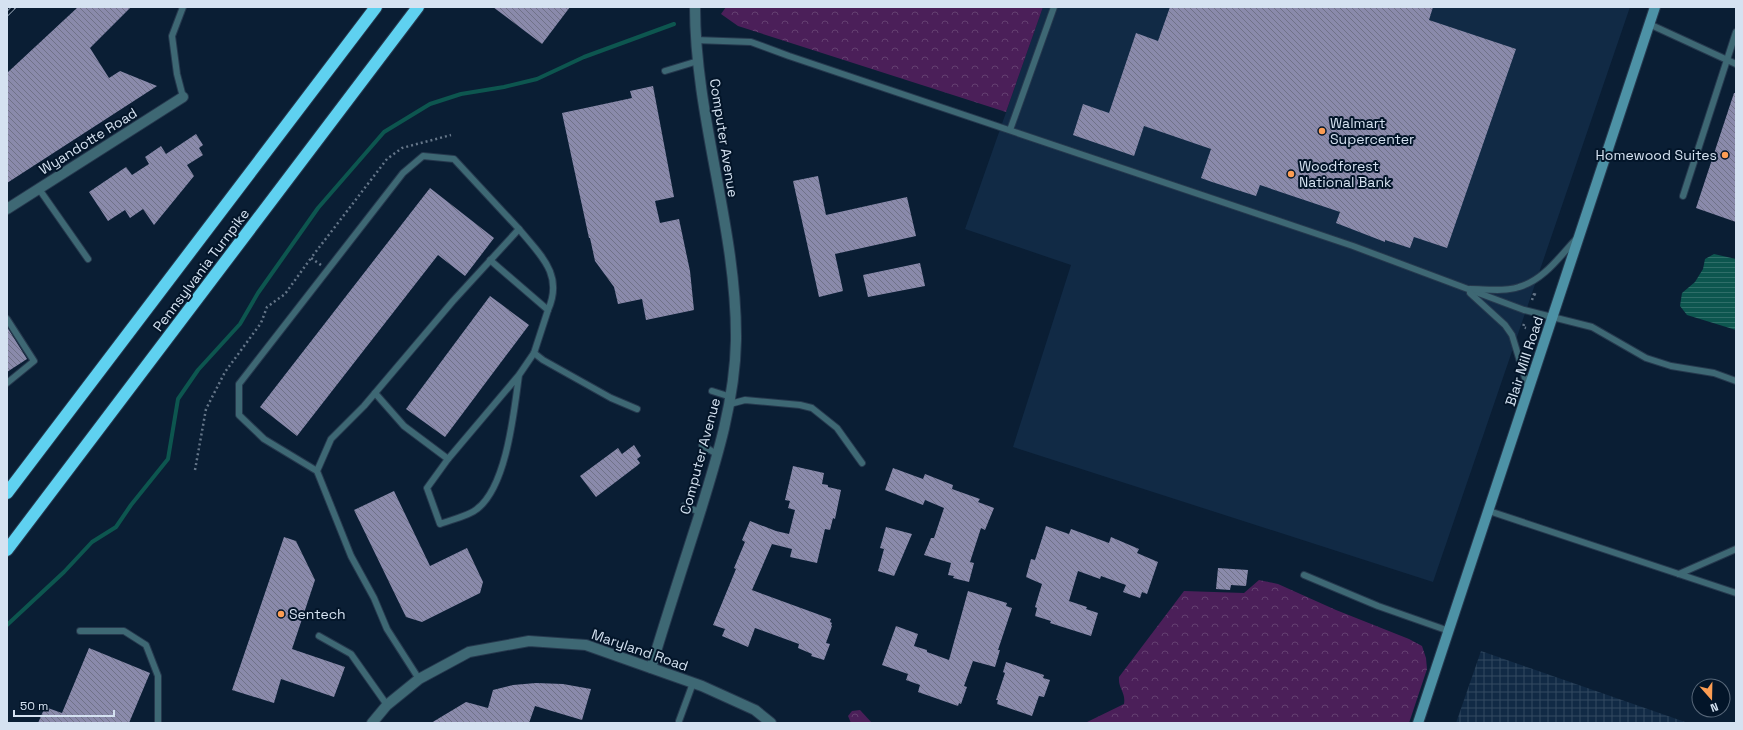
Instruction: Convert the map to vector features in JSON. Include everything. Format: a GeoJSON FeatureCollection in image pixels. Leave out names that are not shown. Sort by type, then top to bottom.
{"type":"FeatureCollection","features":[{"type":"Feature","properties":{"kind":"highway","name":"Pennsylvania Turnpike"},"geometry":{"type":"LineString","coordinates":[[7,493],[376,7]]}},
{"type":"Feature","properties":{"kind":"highway","name":"Pennsylvania Turnpike"},"geometry":{"type":"LineString","coordinates":[[7,550],[418,7]]}},
{"type":"Feature","properties":{"kind":"main road","name":"Blair Mill Road"},"geometry":{"type":"LineString","coordinates":[[1418,723],[1554,317],[1655,7]]}},
{"type":"Feature","properties":{"kind":"street","name":"Computer Avenue"},"geometry":{"type":"LineString","coordinates":[[651,668],[718,455],[731,401],[736,341],[733,270],[706,122],[695,40],[695,7]]}},
{"type":"Feature","properties":{"kind":"street","name":"Wyandotte Road"},"geometry":{"type":"LineString","coordinates":[[7,209],[183,97]]}},
{"type":"Feature","properties":{"kind":"street","name":"Maryland Road"},"geometry":{"type":"LineString","coordinates":[[372,723],[387,705],[418,679],[469,652],[530,641],[586,646],[651,668],[693,683],[755,710],[770,723]]}},
{"type":"Feature","properties":{"kind":"lane"},"geometry":{"type":"LineString","coordinates":[[182,7],[172,36],[177,74],[183,97]]}},
{"type":"Feature","properties":{"kind":"lane"},"geometry":{"type":"LineString","coordinates":[[1010,130],[1054,7]]}},
{"type":"Feature","properties":{"kind":"lane"},"geometry":{"type":"LineString","coordinates":[[1649,24],[1736,64]]}},
{"type":"Feature","properties":{"kind":"lane"},"geometry":{"type":"LineString","coordinates":[[1683,196],[1736,32]]}},
{"type":"Feature","properties":{"kind":"lane"},"geometry":{"type":"LineString","coordinates":[[695,40],[751,42],[1353,246],[1466,290],[1524,310],[1592,327],[1646,358],[1672,366],[1714,373],[1736,380]]}},
{"type":"Feature","properties":{"kind":"lane"},"geometry":{"type":"LineString","coordinates":[[665,71],[698,61]]}},
{"type":"Feature","properties":{"kind":"lane"},"geometry":{"type":"LineString","coordinates":[[418,679],[387,629],[374,598],[351,556],[317,471],[264,438],[239,415],[239,384],[403,173],[423,156],[454,159],[519,229],[549,267],[553,277],[553,299],[534,353],[519,375],[448,459],[427,488],[440,524],[477,510],[494,488],[511,433],[519,375]]}},
{"type":"Feature","properties":{"kind":"lane"},"geometry":{"type":"LineString","coordinates":[[39,189],[88,259]]}},
{"type":"Feature","properties":{"kind":"lane"},"geometry":{"type":"LineString","coordinates":[[317,471],[331,439],[375,393],[490,260],[519,229]]}},
{"type":"Feature","properties":{"kind":"lane"},"geometry":{"type":"LineString","coordinates":[[1466,290],[1518,288],[1533,282],[1548,270],[1581,233]]}},
{"type":"Feature","properties":{"kind":"lane"},"geometry":{"type":"LineString","coordinates":[[490,260],[548,310]]}},
{"type":"Feature","properties":{"kind":"lane"},"geometry":{"type":"LineString","coordinates":[[1466,290],[1500,320],[1512,335],[1529,391]]}},
{"type":"Feature","properties":{"kind":"lane"},"geometry":{"type":"LineString","coordinates":[[7,320],[34,360],[7,383]]}},
{"type":"Feature","properties":{"kind":"lane"},"geometry":{"type":"LineString","coordinates":[[534,353],[550,364],[611,398],[637,409]]}},
{"type":"Feature","properties":{"kind":"lane"},"geometry":{"type":"LineString","coordinates":[[712,391],[731,401],[745,400],[812,408],[837,428],[862,463]]}},
{"type":"Feature","properties":{"kind":"lane"},"geometry":{"type":"LineString","coordinates":[[375,393],[404,426],[448,459]]}},
{"type":"Feature","properties":{"kind":"lane"},"geometry":{"type":"LineString","coordinates":[[702,445],[718,455]]}},
{"type":"Feature","properties":{"kind":"lane"},"geometry":{"type":"LineString","coordinates":[[684,506],[700,512]]}},
{"type":"Feature","properties":{"kind":"lane"},"geometry":{"type":"LineString","coordinates":[[1489,511],[1736,593]]}},
{"type":"Feature","properties":{"kind":"lane"},"geometry":{"type":"LineString","coordinates":[[1679,574],[1736,549]]}},
{"type":"Feature","properties":{"kind":"lane"},"geometry":{"type":"LineString","coordinates":[[1304,575],[1378,606],[1449,630]]}},
{"type":"Feature","properties":{"kind":"lane"},"geometry":{"type":"LineString","coordinates":[[80,631],[124,631],[146,645],[158,676],[158,723]]}},
{"type":"Feature","properties":{"kind":"lane"},"geometry":{"type":"LineString","coordinates":[[319,636],[351,654],[387,705]]}},
{"type":"Feature","properties":{"kind":"lane"},"geometry":{"type":"LineString","coordinates":[[679,720],[693,683]]}},
{"type":"Feature","properties":{"kind":"path"},"geometry":{"type":"LineString","coordinates":[[195,470],[206,410],[225,372],[261,323],[267,308],[285,294],[387,159],[402,148],[451,135]]}},
{"type":"Feature","properties":{"kind":"path"},"geometry":{"type":"LineString","coordinates":[[311,258],[328,270]]}},
{"type":"Feature","properties":{"kind":"path"},"geometry":{"type":"LineString","coordinates":[[1532,300],[1536,289]]}},
{"type":"Feature","properties":{"kind":"path"},"geometry":{"type":"LineString","coordinates":[[1534,294],[1538,296]]}},
{"type":"Feature","properties":{"kind":"path"},"geometry":{"type":"LineString","coordinates":[[1524,324],[1523,327],[1526,328]]}},
{"type":"Feature","properties":{"kind":"shaded area"},"geometry":{"type":"Polygon","coordinates":[[[1043,7],[1630,7],[1433,582],[1013,447],[1071,265],[965,229],[1043,7]]]}},
{"type":"Feature","properties":{"kind":"shaded area"},"geometry":{"type":"Polygon","coordinates":[[[1714,254],[1736,259],[1736,330],[1687,315],[1680,306],[1682,293],[1695,282],[1703,269],[1705,259],[1714,254]]]}},
{"type":"Feature","properties":{"kind":"shaded area"},"geometry":{"type":"Polygon","coordinates":[[[1481,651],[1688,723],[1456,723],[1481,651]]]}},
{"type":"Feature","properties":{"kind":"green space"},"geometry":{"type":"Polygon","coordinates":[[[726,7],[1043,7],[1006,112],[738,26],[721,14],[726,7]]]}},
{"type":"Feature","properties":{"kind":"green space"},"geometry":{"type":"Polygon","coordinates":[[[1259,580],[1278,584],[1336,610],[1409,639],[1422,646],[1426,658],[1427,669],[1409,723],[1085,723],[1124,704],[1124,696],[1119,677],[1184,591],[1244,593],[1259,580]]]}},
{"type":"Feature","properties":{"kind":"green space"},"geometry":{"type":"Polygon","coordinates":[[[860,710],[872,723],[851,723],[848,716],[852,711],[860,710]]]}},
{"type":"Feature","properties":{"kind":"building"},"geometry":{"type":"Polygon","coordinates":[[[78,7],[131,7],[90,48],[109,78],[120,71],[157,86],[7,183],[7,73],[78,7]]]}},
{"type":"Feature","properties":{"kind":"building"},"geometry":{"type":"Polygon","coordinates":[[[493,7],[570,7],[542,44],[493,7]]]}},
{"type":"Feature","properties":{"kind":"building","name":"Walmart Supercenter"},"geometry":{"type":"Polygon","coordinates":[[[1170,7],[1433,7],[1429,20],[1516,49],[1447,248],[1414,237],[1410,248],[1385,240],[1385,242],[1336,223],[1340,212],[1260,185],[1256,196],[1201,178],[1211,149],[1144,126],[1134,156],[1073,135],[1083,104],[1109,113],[1136,33],[1158,41],[1170,7]]]}},
{"type":"Feature","properties":{"kind":"building"},"geometry":{"type":"Polygon","coordinates":[[[653,86],[674,197],[655,201],[660,223],[679,219],[690,271],[694,310],[646,320],[642,299],[618,304],[614,287],[595,261],[562,113],[632,98],[630,91],[653,86]]]}},
{"type":"Feature","properties":{"kind":"building","name":"Homewood Suites"},"geometry":{"type":"Polygon","coordinates":[[[1734,93],[1736,93],[1736,222],[1696,208],[1734,93]]]}},
{"type":"Feature","properties":{"kind":"building"},"geometry":{"type":"Polygon","coordinates":[[[196,134],[203,145],[199,148],[203,155],[187,165],[194,176],[154,225],[143,209],[130,218],[125,210],[108,221],[89,192],[126,167],[132,175],[149,164],[145,157],[161,146],[166,154],[196,134]]]}},
{"type":"Feature","properties":{"kind":"building"},"geometry":{"type":"Polygon","coordinates":[[[818,176],[826,215],[907,197],[916,236],[835,254],[843,291],[819,297],[793,181],[818,176]]]}},
{"type":"Feature","properties":{"kind":"building"},"geometry":{"type":"Polygon","coordinates":[[[430,188],[494,238],[465,276],[438,255],[297,436],[260,407],[430,188]]]}},
{"type":"Feature","properties":{"kind":"building"},"geometry":{"type":"Polygon","coordinates":[[[920,263],[925,286],[868,297],[863,275],[920,263]]]}},
{"type":"Feature","properties":{"kind":"building"},"geometry":{"type":"Polygon","coordinates":[[[490,296],[529,325],[445,437],[406,409],[490,296]]]}},
{"type":"Feature","properties":{"kind":"building"},"geometry":{"type":"Polygon","coordinates":[[[7,327],[27,359],[7,372],[7,327]]]}},
{"type":"Feature","properties":{"kind":"building"},"geometry":{"type":"Polygon","coordinates":[[[634,445],[641,456],[637,459],[640,463],[596,497],[580,476],[618,448],[622,454],[634,445]]]}},
{"type":"Feature","properties":{"kind":"building"},"geometry":{"type":"Polygon","coordinates":[[[793,466],[824,473],[822,484],[841,490],[835,519],[833,518],[830,530],[825,529],[817,563],[790,557],[792,549],[772,544],[752,590],[831,619],[830,622],[832,623],[832,626],[826,643],[830,644],[824,660],[811,656],[812,654],[798,648],[799,644],[755,628],[748,647],[722,636],[725,629],[713,625],[736,569],[734,568],[745,542],[742,540],[750,521],[776,531],[789,534],[795,510],[788,508],[790,501],[785,500],[793,466]]]}},
{"type":"Feature","properties":{"kind":"building"},"geometry":{"type":"Polygon","coordinates":[[[893,468],[923,479],[925,474],[953,485],[952,489],[980,499],[978,502],[994,508],[985,530],[981,528],[970,562],[974,563],[969,582],[953,578],[954,576],[948,575],[951,563],[924,555],[931,538],[934,538],[944,508],[925,500],[923,505],[885,490],[893,468]]]}},
{"type":"Feature","properties":{"kind":"building"},"geometry":{"type":"Polygon","coordinates":[[[394,491],[430,566],[467,548],[483,582],[480,593],[422,622],[406,617],[354,510],[394,491]]]}},
{"type":"Feature","properties":{"kind":"building"},"geometry":{"type":"Polygon","coordinates":[[[1046,526],[1069,534],[1071,529],[1109,543],[1111,537],[1139,549],[1137,553],[1158,562],[1147,594],[1142,592],[1140,598],[1123,592],[1126,585],[1101,576],[1100,579],[1078,571],[1069,601],[1087,607],[1086,609],[1098,613],[1091,636],[1050,623],[1051,621],[1035,616],[1037,608],[1035,607],[1042,584],[1026,577],[1031,559],[1035,560],[1046,526]]]}},
{"type":"Feature","properties":{"kind":"building"},"geometry":{"type":"Polygon","coordinates":[[[886,527],[912,534],[894,576],[878,571],[884,549],[880,548],[886,527]]]}},
{"type":"Feature","properties":{"kind":"building","name":"Sentech"},"geometry":{"type":"Polygon","coordinates":[[[284,537],[296,541],[315,580],[292,649],[345,667],[334,697],[281,679],[274,703],[232,690],[284,537]]]}},
{"type":"Feature","properties":{"kind":"building"},"geometry":{"type":"Polygon","coordinates":[[[1218,568],[1248,570],[1246,586],[1231,585],[1230,590],[1216,589],[1218,568]]]}},
{"type":"Feature","properties":{"kind":"building"},"geometry":{"type":"Polygon","coordinates":[[[968,591],[1007,603],[1006,606],[1012,608],[998,650],[1000,650],[995,667],[973,661],[964,686],[967,687],[961,704],[959,703],[958,706],[918,692],[920,685],[906,680],[908,674],[882,665],[896,626],[918,634],[914,646],[949,660],[968,591]]]}},
{"type":"Feature","properties":{"kind":"building"},"geometry":{"type":"Polygon","coordinates":[[[89,648],[150,673],[129,723],[38,723],[45,707],[62,713],[89,648]]]}},
{"type":"Feature","properties":{"kind":"building"},"geometry":{"type":"Polygon","coordinates":[[[1006,662],[1044,675],[1043,678],[1050,680],[1044,697],[1039,696],[1032,716],[997,704],[998,700],[996,700],[1005,673],[1003,672],[1006,662]]]}},
{"type":"Feature","properties":{"kind":"building"},"geometry":{"type":"Polygon","coordinates":[[[536,683],[563,684],[591,689],[582,720],[535,706],[529,723],[431,723],[466,702],[488,708],[493,690],[513,685],[536,683]]]}},
{"type":"Feature","properties":{"kind":"waterway"},"geometry":{"type":"LineString","coordinates":[[7,625],[64,572],[92,542],[116,527],[131,505],[168,459],[178,399],[198,370],[240,324],[258,293],[318,208],[384,132],[430,104],[461,94],[504,87],[537,79],[584,57],[674,24]]}},
{"type":"Feature","properties":{"kind":"railway"},"geometry":{"type":"LineString","coordinates":[[7,14],[14,7]]}},
{"type":"Feature","properties":{"kind":"place","name":"Walmart Supercenter"},"geometry":{"type":"Point","coordinates":[1322,131]}},
{"type":"Feature","properties":{"kind":"place","name":"Homewood Suites"},"geometry":{"type":"Point","coordinates":[1725,155]}},
{"type":"Feature","properties":{"kind":"place","name":"Woodforest National Bank"},"geometry":{"type":"Point","coordinates":[1291,174]}},
{"type":"Feature","properties":{"kind":"place","name":"Sentech"},"geometry":{"type":"Point","coordinates":[281,614]}}]}
